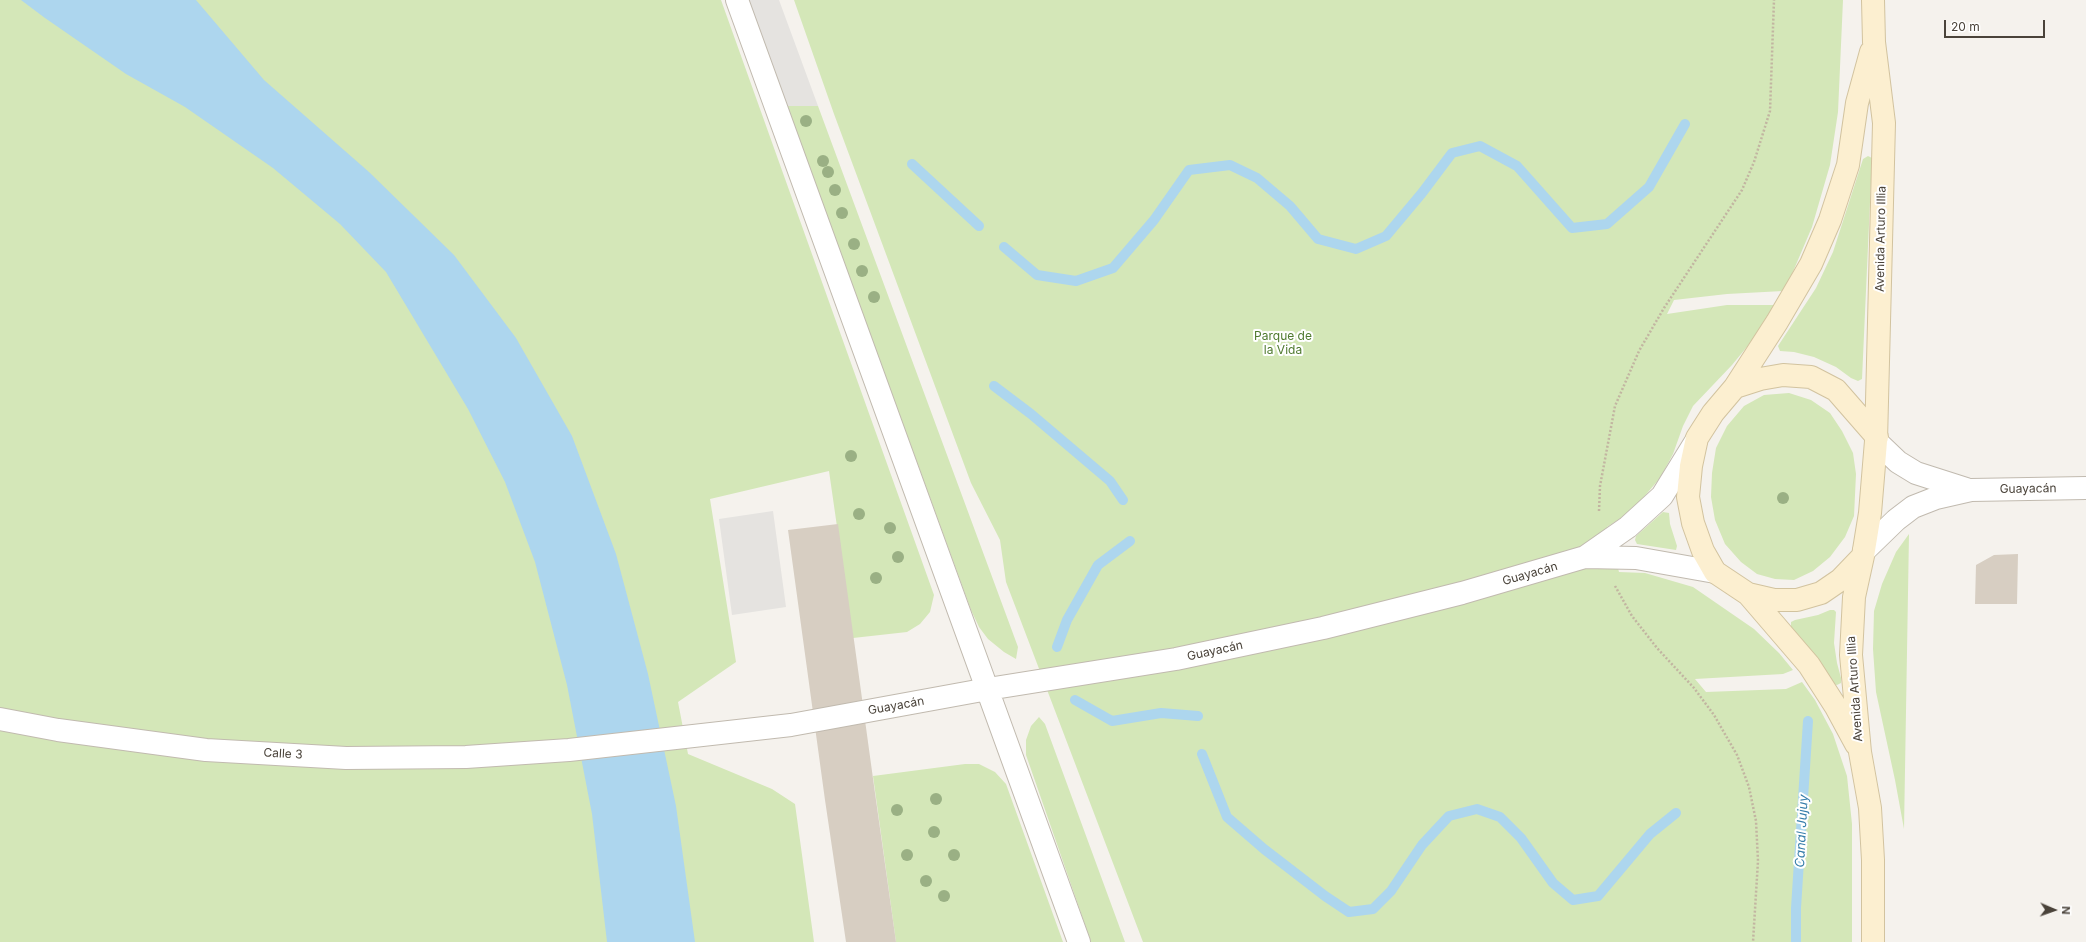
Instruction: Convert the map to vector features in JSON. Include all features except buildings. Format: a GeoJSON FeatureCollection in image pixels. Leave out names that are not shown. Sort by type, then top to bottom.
{"type":"FeatureCollection","features":[{"type":"Feature","properties":{"kind":"main road","name":"Avenida Arturo Illia"},"geometry":{"type":"LineString","coordinates":[[1873,0],[1874,42],[1884,123],[1877,439],[1870,513],[1864,554],[1854,598],[1850,655],[1860,752],[1870,808],[1873,860],[1873,942]]}},
{"type":"Feature","properties":{"kind":"main road","name":"Avenida Arturo Illia"},"geometry":{"type":"LineString","coordinates":[[1697,438],[1713,413],[1735,387],[1788,304],[1811,264],[1830,220],[1848,165],[1858,103],[1874,42]]}},
{"type":"Feature","properties":{"kind":"main road"},"geometry":{"type":"LineString","coordinates":[[1735,387],[1760,379],[1783,375],[1811,377],[1836,390],[1877,439]]}},
{"type":"Feature","properties":{"kind":"main road"},"geometry":{"type":"LineString","coordinates":[[1697,438],[1691,466],[1688,497],[1692,523],[1703,551],[1716,572],[1748,594],[1774,600],[1798,600],[1821,593],[1840,580],[1864,554]]}},
{"type":"Feature","properties":{"kind":"main road","name":"Avenida Arturo Illia"},"geometry":{"type":"LineString","coordinates":[[1748,594],[1809,665],[1836,708],[1860,752]]}},
{"type":"Feature","properties":{"kind":"street"},"geometry":{"type":"LineString","coordinates":[[737,0],[1079,942]]}},
{"type":"Feature","properties":{"kind":"street","name":"Guayacán"},"geometry":{"type":"LineString","coordinates":[[1585,557],[1628,527],[1662,496],[1697,438]]}},
{"type":"Feature","properties":{"kind":"street","name":"Guayacán"},"geometry":{"type":"LineString","coordinates":[[1877,439],[1898,462],[1916,473],[1938,482],[1971,490]]}},
{"type":"Feature","properties":{"kind":"street","name":"Guayacán"},"geometry":{"type":"LineString","coordinates":[[1864,554],[1896,520],[1913,507],[1936,498],[1971,490],[2086,488]]}},
{"type":"Feature","properties":{"kind":"street","name":"Guayacán"},"geometry":{"type":"LineString","coordinates":[[673,737],[791,725],[988,689],[1176,659],[1307,631],[1462,593],[1585,557],[1636,558],[1716,572]]}},
{"type":"Feature","properties":{"kind":"street","name":"Calle 3"},"geometry":{"type":"LineString","coordinates":[[0,719],[58,730],[206,750],[338,758],[466,757],[569,750],[673,737]]}},
{"type":"Feature","properties":{"kind":"path"},"geometry":{"type":"LineString","coordinates":[[1599,515],[1600,486],[1615,406],[1639,351],[1664,308],[1742,190],[1754,162],[1770,111],[1774,0]]}},
{"type":"Feature","properties":{"kind":"path"},"geometry":{"type":"LineString","coordinates":[[1615,586],[1632,616],[1657,648],[1694,688],[1714,715],[1737,755],[1749,787],[1756,821],[1758,861],[1753,942]]}},
{"type":"Feature","properties":{"kind":"green space"},"geometry":{"type":"Polygon","coordinates":[[[0,0],[721,0],[934,595],[930,612],[920,624],[907,632],[853,638],[829,471],[710,499],[736,662],[678,702],[688,754],[772,789],[795,804],[814,942],[0,942],[0,0]]]}},
{"type":"Feature","properties":{"kind":"green space","name":"Parque de la Vida"},"geometry":{"type":"Polygon","coordinates":[[[794,0],[1843,0],[1838,112],[1830,165],[1812,227],[1792,274],[1783,291],[1727,294],[1674,300],[1667,314],[1727,305],[1775,305],[1755,337],[1732,365],[1693,406],[1683,426],[1673,454],[1660,478],[1643,498],[1624,516],[1607,527],[1619,572],[1645,573],[1693,587],[1754,629],[1779,653],[1793,670],[1783,674],[1695,679],[1706,692],[1786,689],[1802,682],[1815,700],[1833,734],[1847,776],[1852,824],[1852,942],[1143,942],[1006,582],[1000,540],[971,483],[834,114],[794,0]]]}},
{"type":"Feature","properties":{"kind":"green space"},"geometry":{"type":"Polygon","coordinates":[[[787,106],[818,106],[1018,647],[1016,659],[1004,652],[988,639],[979,627],[971,610],[787,106]]]}},
{"type":"Feature","properties":{"kind":"green space"},"geometry":{"type":"Polygon","coordinates":[[[1868,156],[1872,158],[1862,379],[1858,381],[1851,378],[1836,367],[1814,357],[1794,352],[1780,351],[1778,346],[1816,288],[1833,252],[1863,159],[1868,156]]]}},
{"type":"Feature","properties":{"kind":"green space"},"geometry":{"type":"Polygon","coordinates":[[[1789,393],[1811,400],[1830,413],[1842,431],[1853,453],[1856,474],[1854,516],[1845,537],[1830,557],[1813,571],[1794,580],[1775,579],[1757,574],[1741,562],[1725,544],[1715,520],[1711,497],[1712,473],[1716,448],[1727,426],[1744,406],[1764,395],[1789,393]]]}},
{"type":"Feature","properties":{"kind":"green space"},"geometry":{"type":"Polygon","coordinates":[[[1663,512],[1669,513],[1670,524],[1677,546],[1676,550],[1637,544],[1635,540],[1636,536],[1663,512]]]}},
{"type":"Feature","properties":{"kind":"green space"},"geometry":{"type":"Polygon","coordinates":[[[1909,534],[1904,829],[1876,692],[1873,649],[1874,611],[1882,584],[1896,552],[1909,534]]]}},
{"type":"Feature","properties":{"kind":"green space"},"geometry":{"type":"Polygon","coordinates":[[[1834,610],[1836,612],[1834,643],[1841,678],[1841,683],[1837,685],[1832,684],[1791,628],[1791,622],[1795,620],[1818,615],[1834,610]]]}},
{"type":"Feature","properties":{"kind":"green space"},"geometry":{"type":"Polygon","coordinates":[[[1039,717],[1045,724],[1125,942],[1091,942],[1026,755],[1026,740],[1031,726],[1039,717]]]}},
{"type":"Feature","properties":{"kind":"green space"},"geometry":{"type":"Polygon","coordinates":[[[965,764],[979,764],[995,772],[1006,784],[1063,942],[896,942],[873,776],[965,764]]]}},
{"type":"Feature","properties":{"kind":"shaded area"},"geometry":{"type":"Polygon","coordinates":[[[748,0],[779,0],[818,106],[787,106],[748,0]]]}},
{"type":"Feature","properties":{"kind":"shaded area"},"geometry":{"type":"Polygon","coordinates":[[[773,511],[786,607],[732,615],[719,519],[773,511]]]}},
{"type":"Feature","properties":{"kind":"water"},"geometry":{"type":"Polygon","coordinates":[[[21,0],[196,0],[264,80],[369,172],[454,255],[516,338],[572,436],[616,554],[648,674],[676,806],[695,942],[607,942],[592,814],[567,685],[535,562],[505,482],[468,409],[386,272],[340,224],[273,168],[185,107],[126,74],[21,0]]]}},
{"type":"Feature","properties":{"kind":"waterway"},"geometry":{"type":"LineString","coordinates":[[1004,247],[1037,275],[1076,281],[1113,268],[1154,220],[1189,170],[1230,165],[1257,178],[1290,206],[1318,239],[1356,249],[1386,236],[1422,193],[1452,153],[1480,146],[1517,166],[1572,228],[1607,224],[1649,187],[1685,124]]}},
{"type":"Feature","properties":{"kind":"waterway"},"geometry":{"type":"LineString","coordinates":[[912,164],[979,226]]}},
{"type":"Feature","properties":{"kind":"waterway"},"geometry":{"type":"LineString","coordinates":[[994,386],[1031,414],[1110,481],[1123,500]]}},
{"type":"Feature","properties":{"kind":"waterway"},"geometry":{"type":"LineString","coordinates":[[1057,647],[1067,620],[1098,565],[1130,541]]}},
{"type":"Feature","properties":{"kind":"waterway"},"geometry":{"type":"LineString","coordinates":[[1075,700],[1112,721],[1161,713],[1198,716]]}},
{"type":"Feature","properties":{"kind":"waterway","name":"Canal Jujuy"},"geometry":{"type":"LineString","coordinates":[[1796,942],[1796,908],[1808,721]]}},
{"type":"Feature","properties":{"kind":"waterway"},"geometry":{"type":"LineString","coordinates":[[1202,754],[1227,817],[1264,849],[1325,896],[1349,912],[1373,909],[1391,891],[1422,845],[1449,816],[1477,809],[1500,817],[1521,838],[1553,883],[1573,900],[1598,896],[1650,834],[1676,813]]}}]}
